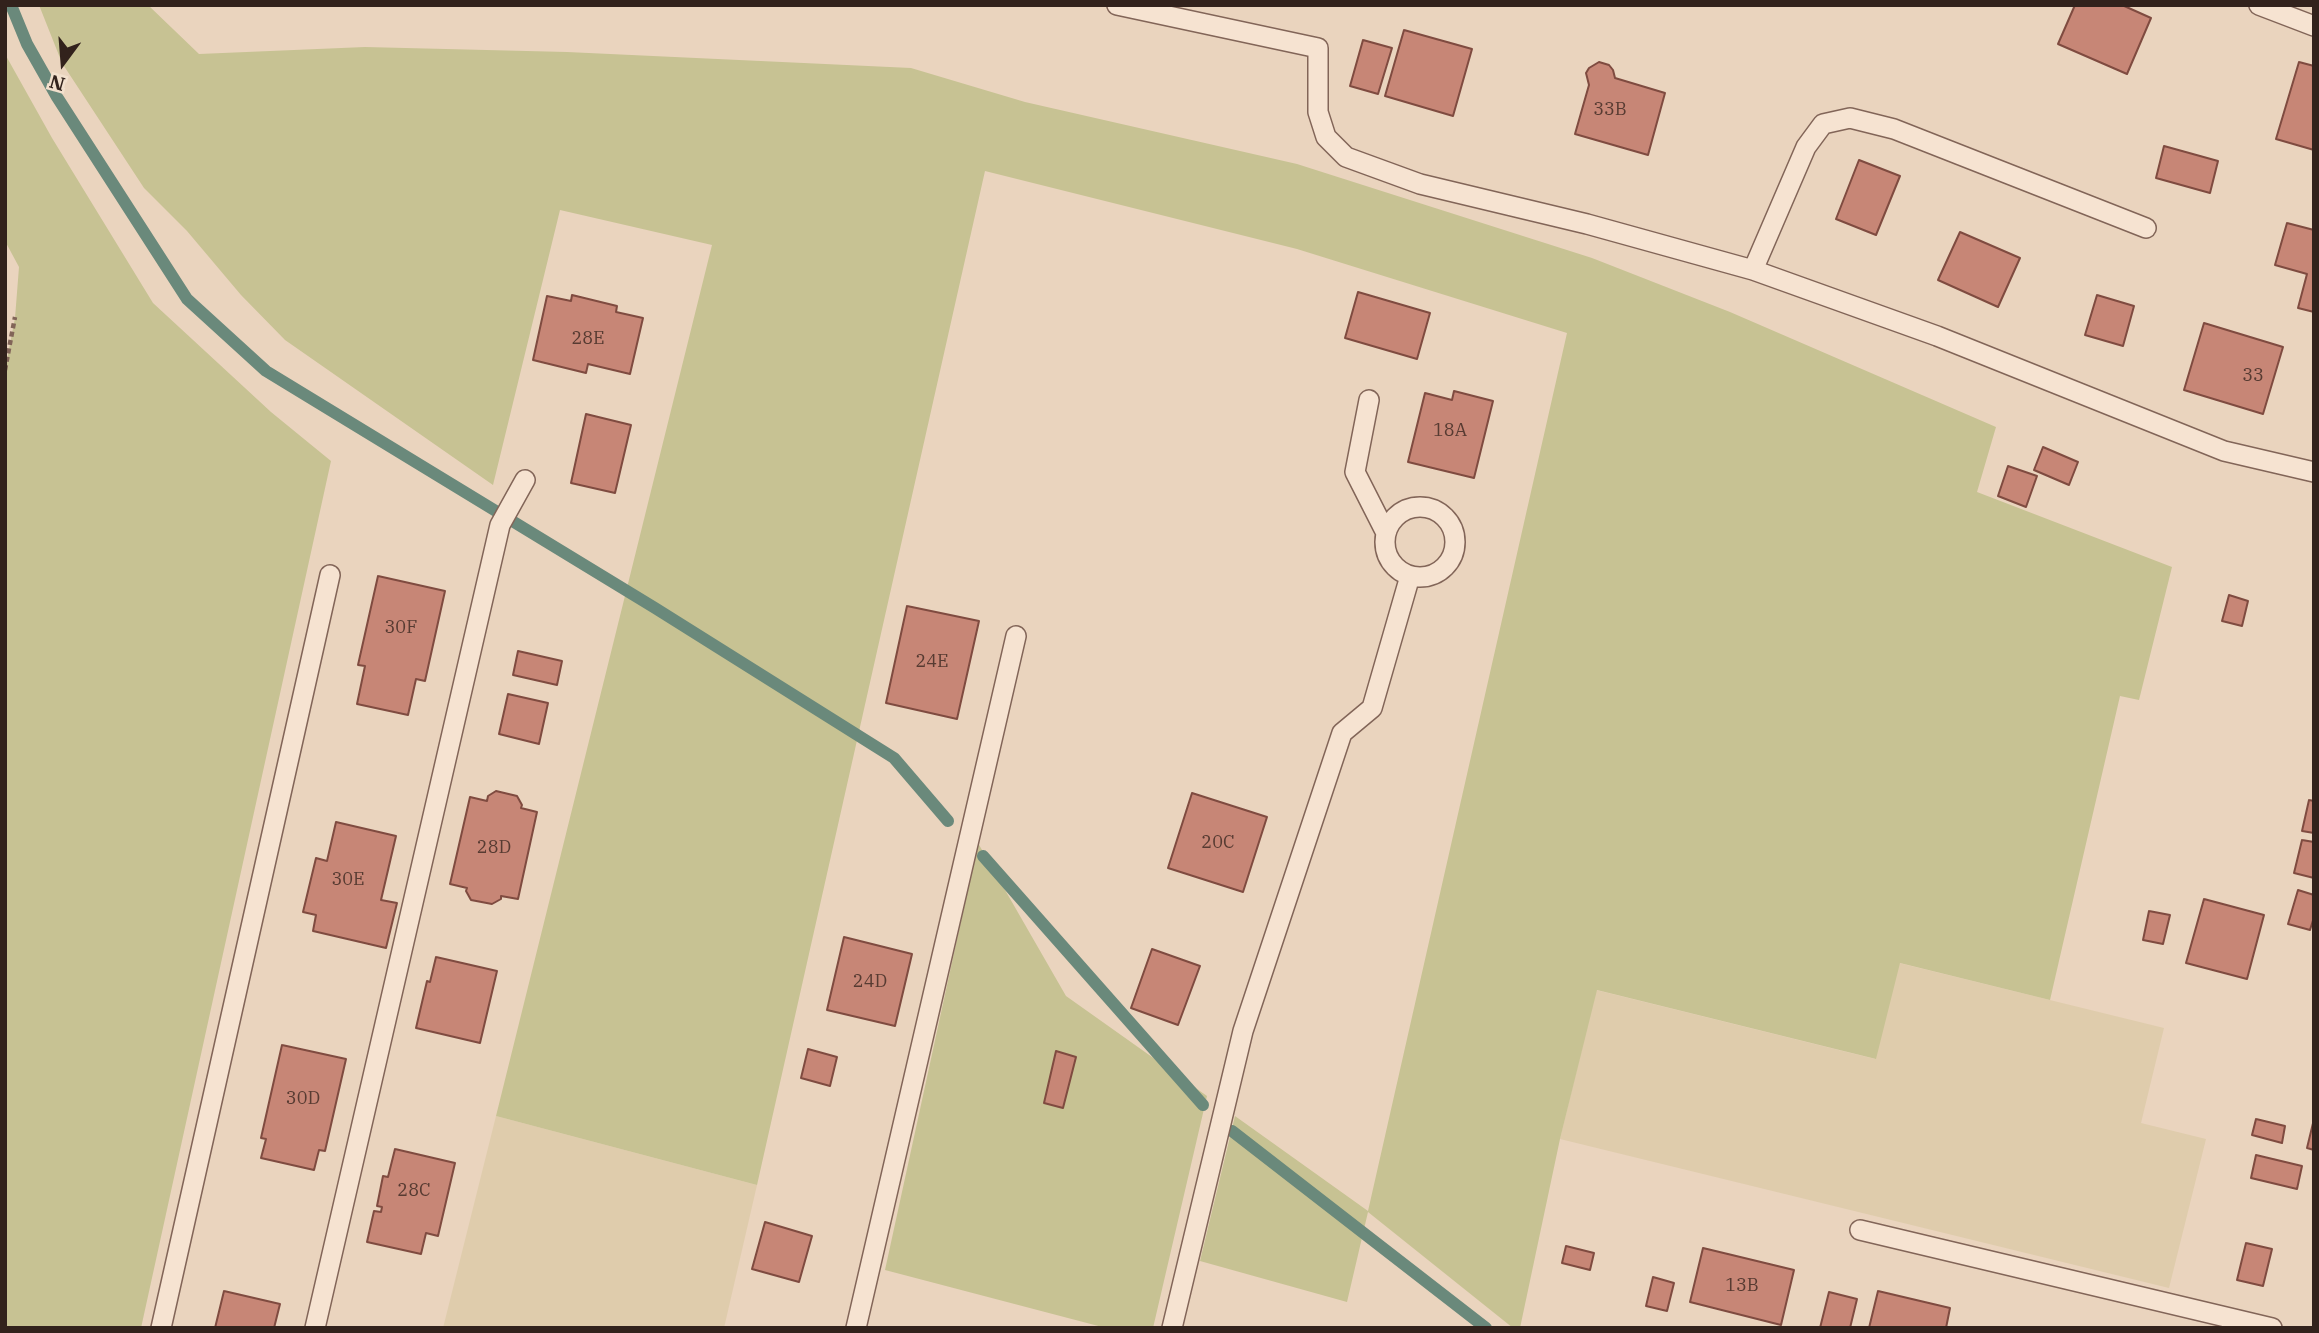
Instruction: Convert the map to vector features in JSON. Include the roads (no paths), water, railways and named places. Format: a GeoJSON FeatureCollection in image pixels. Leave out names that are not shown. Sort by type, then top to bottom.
{"type":"FeatureCollection","features":[{"type":"Feature","properties":{"kind":"lane"},"geometry":{"type":"LineString","coordinates":[[1118,5],[1318,48],[1318,112],[1326,137],[1346,157],[1420,184],[1587,224],[1753,270],[1937,336],[2224,451],[2314,472]]}},
{"type":"Feature","properties":{"kind":"lane"},"geometry":{"type":"LineString","coordinates":[[2259,5],[2314,26]]}},
{"type":"Feature","properties":{"kind":"lane"},"geometry":{"type":"LineString","coordinates":[[1753,270],[1806,147],[1823,124],[1850,118],[1894,129],[2146,229]]}},
{"type":"Feature","properties":{"kind":"lane"},"geometry":{"type":"LineString","coordinates":[[1369,400],[1355,472],[1386,533]]}},
{"type":"Feature","properties":{"kind":"lane"},"geometry":{"type":"LineString","coordinates":[[314,1328],[500,525],[526,480]]}},
{"type":"Feature","properties":{"kind":"lane"},"geometry":{"type":"LineString","coordinates":[[1430,508],[1442,514],[1451,525],[1455,538],[1454,552],[1448,564],[1437,573],[1424,577],[1410,576],[1398,570],[1389,560],[1385,546],[1386,533],[1392,521],[1403,512],[1430,508]]}},
{"type":"Feature","properties":{"kind":"lane"},"geometry":{"type":"LineString","coordinates":[[161,1328],[330,575]]}},
{"type":"Feature","properties":{"kind":"lane"},"geometry":{"type":"LineString","coordinates":[[1172,1328],[1243,1031],[1342,733],[1372,708],[1410,576]]}},
{"type":"Feature","properties":{"kind":"lane"},"geometry":{"type":"LineString","coordinates":[[856,1328],[1016,636]]}},
{"type":"Feature","properties":{"kind":"lane"},"geometry":{"type":"LineString","coordinates":[[1860,1230],[2272,1328]]}},
{"type":"Feature","properties":{"kind":"waterway"},"geometry":{"type":"LineString","coordinates":[[11,5],[27,44],[57,97],[187,299],[266,371],[655,608],[894,758],[948,821]]}},
{"type":"Feature","properties":{"kind":"waterway"},"geometry":{"type":"LineString","coordinates":[[983,856],[1203,1105]]}},
{"type":"Feature","properties":{"kind":"waterway"},"geometry":{"type":"LineString","coordinates":[[1232,1131],[1486,1328]]}}]}
